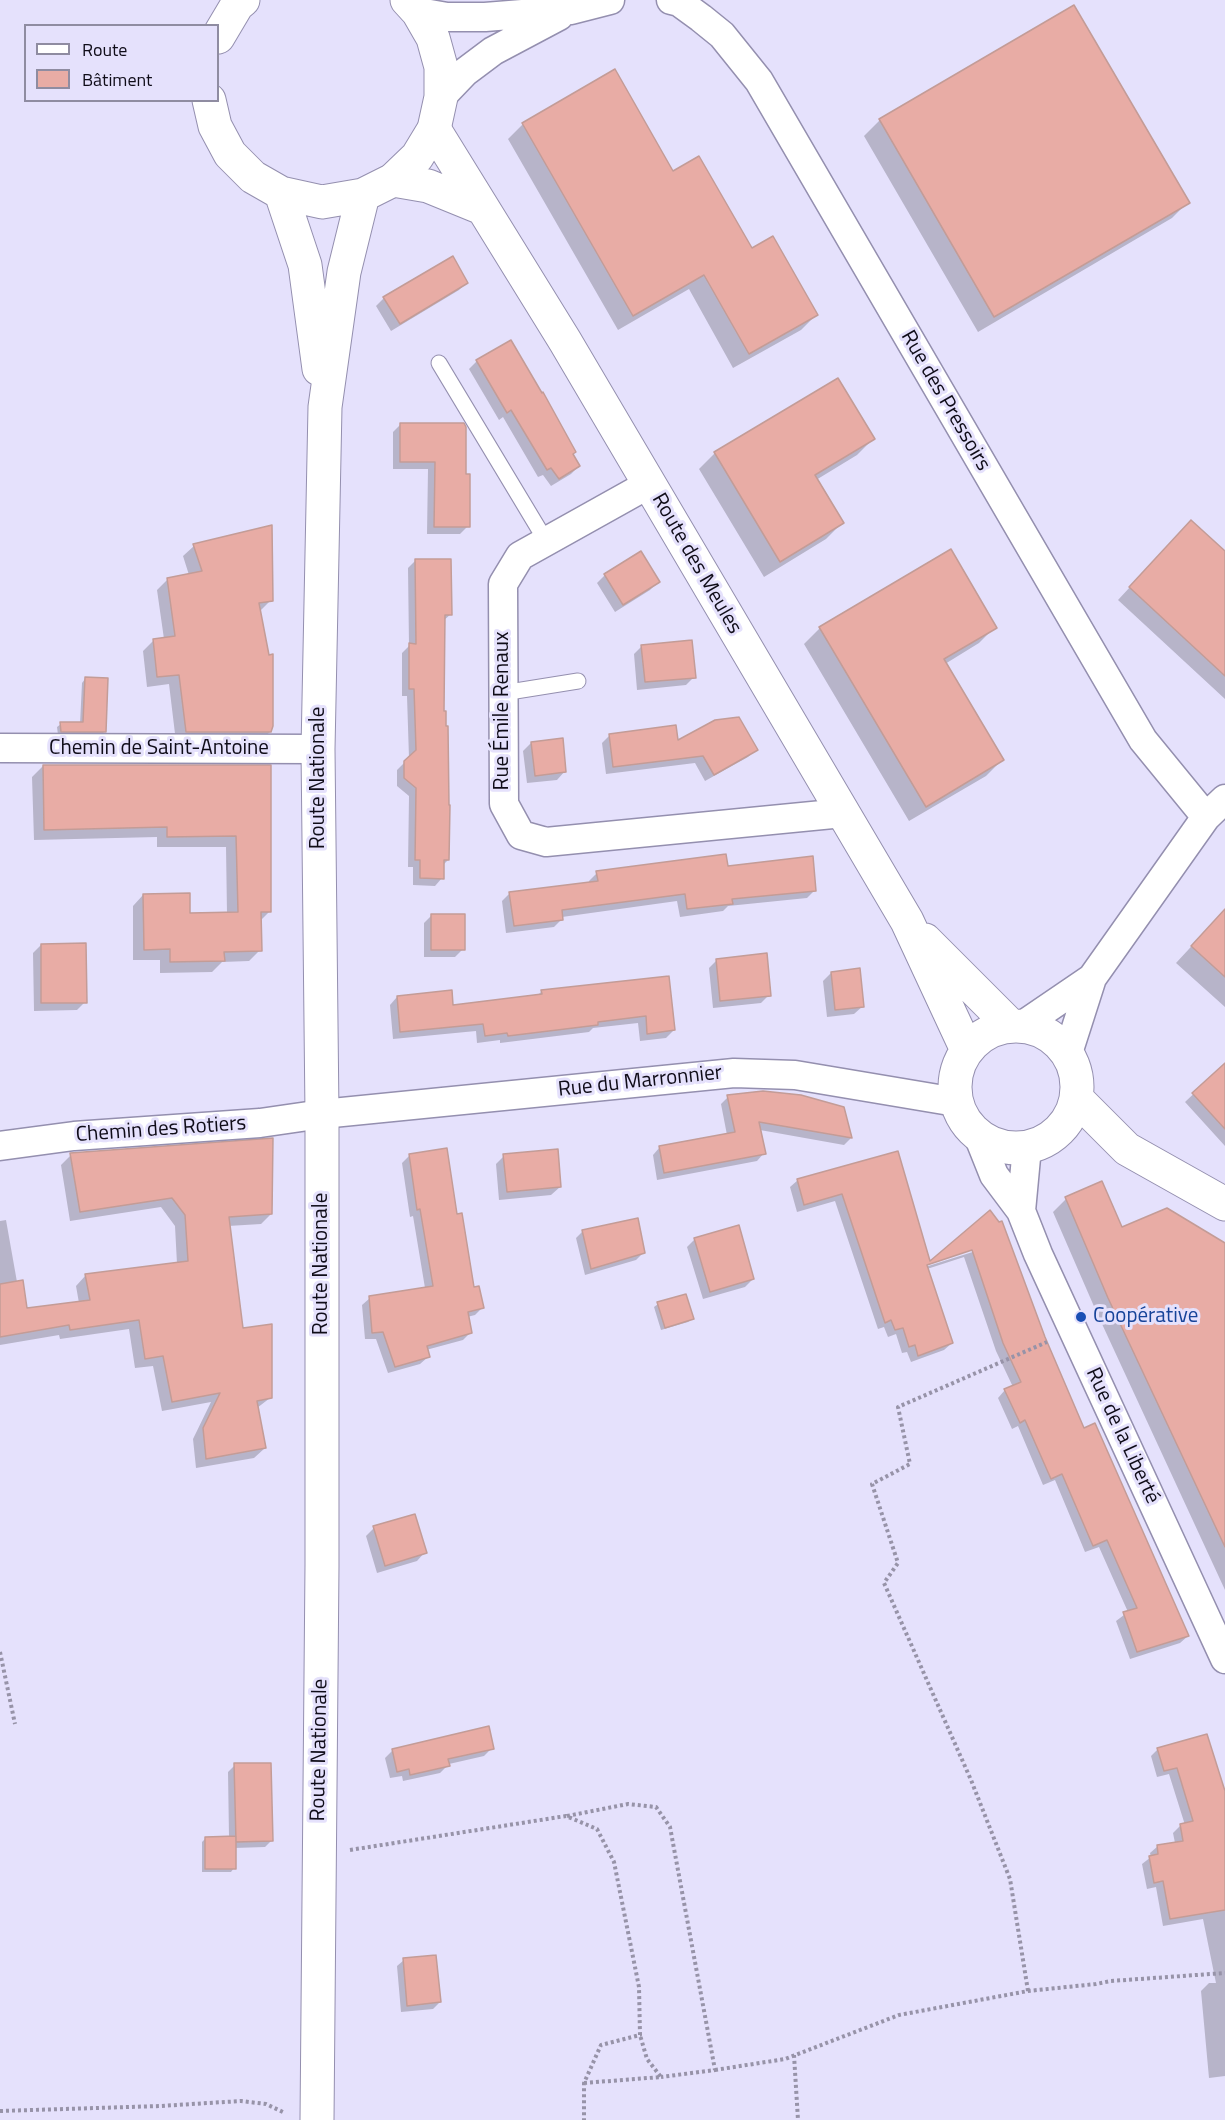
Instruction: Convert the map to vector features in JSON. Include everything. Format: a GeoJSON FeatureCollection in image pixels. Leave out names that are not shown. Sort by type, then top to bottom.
{"type":"FeatureCollection","features":[{"type":"Feature","properties":{"kind":"main road"},"geometry":{"type":"LineString","coordinates":[[219,35],[237,5],[243,0]]}},
{"type":"Feature","properties":{"kind":"main road"},"geometry":{"type":"LineString","coordinates":[[209,102],[215,126],[230,154],[253,177],[281,193],[322,202],[363,195],[393,180],[417,157],[434,129],[441,97],[441,67],[433,38],[412,6]]}},
{"type":"Feature","properties":{"kind":"main road","name":"Route des Meules"},"geometry":{"type":"LineString","coordinates":[[434,129],[565,341],[908,921],[967,1050]]}},
{"type":"Feature","properties":{"kind":"main road"},"geometry":{"type":"LineString","coordinates":[[393,180],[428,186],[482,208]]}},
{"type":"Feature","properties":{"kind":"main road"},"geometry":{"type":"LineString","coordinates":[[281,193],[305,265],[325,407]]}},
{"type":"Feature","properties":{"kind":"main road"},"geometry":{"type":"LineString","coordinates":[[325,407],[344,272],[363,195]]}},
{"type":"Feature","properties":{"kind":"main road","name":"Route Nationale"},"geometry":{"type":"LineString","coordinates":[[303,2117],[319,1854],[322,1565],[322,1113],[318,749],[325,407]]}},
{"type":"Feature","properties":{"kind":"main road","name":"Route des Meules"},"geometry":{"type":"LineString","coordinates":[[908,921],[1017,1025]]}},
{"type":"Feature","properties":{"kind":"main road"},"geometry":{"type":"LineString","coordinates":[[1040,1141],[1068,1120],[1077,1099],[1077,1075],[1068,1053],[1056,1040],[1041,1030],[1017,1025],[996,1028],[984,1034],[967,1050],[956,1070],[954,1086],[956,1102],[968,1126],[989,1142],[1010,1148],[1040,1141],[1127,1149]]}},
{"type":"Feature","properties":{"kind":"main road"},"geometry":{"type":"LineString","coordinates":[[1077,1099],[1127,1149],[1225,1204]]}},
{"type":"Feature","properties":{"kind":"street"},"geometry":{"type":"LineString","coordinates":[[412,6],[447,17],[485,17],[571,10],[610,0]]}},
{"type":"Feature","properties":{"kind":"street","name":"Rue des Pressoirs"},"geometry":{"type":"LineString","coordinates":[[676,1],[722,35],[759,81],[1143,740],[1215,808]]}},
{"type":"Feature","properties":{"kind":"street"},"geometry":{"type":"LineString","coordinates":[[441,97],[465,72],[493,51],[571,10]]}},
{"type":"Feature","properties":{"kind":"street","name":"Rue Émile Renaux"},"geometry":{"type":"LineString","coordinates":[[649,484],[520,556],[503,584],[504,804],[521,835],[546,842],[843,813]]}},
{"type":"Feature","properties":{"kind":"street","name":"Chemin de Saint-Antoine"},"geometry":{"type":"LineString","coordinates":[[0,748],[318,749]]}},
{"type":"Feature","properties":{"kind":"street"},"geometry":{"type":"LineString","coordinates":[[1068,1053],[1092,978],[1215,808]]}},
{"type":"Feature","properties":{"kind":"street"},"geometry":{"type":"LineString","coordinates":[[1017,1025],[1092,978]]}},
{"type":"Feature","properties":{"kind":"street","name":"Rue du Marronnier"},"geometry":{"type":"LineString","coordinates":[[322,1113],[734,1073],[795,1075],[956,1102]]}},
{"type":"Feature","properties":{"kind":"street","name":"Chemin des Rotiers"},"geometry":{"type":"LineString","coordinates":[[0,1146],[86,1135],[260,1123],[322,1113]]}},
{"type":"Feature","properties":{"kind":"street","name":"Rue de la Liberté"},"geometry":{"type":"LineString","coordinates":[[978,1135],[994,1175],[1022,1211],[1038,1254],[1225,1659]]}},
{"type":"Feature","properties":{"kind":"street","name":"Rue de la Liberté"},"geometry":{"type":"LineString","coordinates":[[1022,1211],[1040,1141]]}},
{"type":"Feature","properties":{"kind":"lane"},"geometry":{"type":"LineString","coordinates":[[439,363],[546,541]]}},
{"type":"Feature","properties":{"kind":"lane"},"geometry":{"type":"LineString","coordinates":[[503,693],[578,681]]}},
{"type":"Feature","properties":{"kind":"path"},"geometry":{"type":"LineString","coordinates":[[1028,1991],[1010,1879],[971,1780],[884,1583],[898,1563],[872,1484],[910,1464],[898,1407],[1074,1330]]}},
{"type":"Feature","properties":{"kind":"path"},"geometry":{"type":"LineString","coordinates":[[0,1652],[15,1724]]}},
{"type":"Feature","properties":{"kind":"path"},"geometry":{"type":"LineString","coordinates":[[319,1854],[566,1816],[628,1804],[656,1807],[670,1827],[715,2070]]}},
{"type":"Feature","properties":{"kind":"path"},"geometry":{"type":"LineString","coordinates":[[566,1816],[597,1829],[614,1862],[639,1987],[640,2036],[647,2059],[661,2077]]}},
{"type":"Feature","properties":{"kind":"path"},"geometry":{"type":"LineString","coordinates":[[584,2083],[661,2077],[784,2059],[899,2015],[1028,1991],[1111,1981],[1225,1973]]}},
{"type":"Feature","properties":{"kind":"path"},"geometry":{"type":"LineString","coordinates":[[584,2120],[584,2083],[602,2045],[640,2036]]}},
{"type":"Feature","properties":{"kind":"path"},"geometry":{"type":"LineString","coordinates":[[794,2055],[798,2120]]}},
{"type":"Feature","properties":{"kind":"path"},"geometry":{"type":"LineString","coordinates":[[0,2111],[241,2101],[266,2104],[303,2117]]}},
{"type":"Feature","properties":{"kind":"building"},"geometry":{"type":"Polygon","coordinates":[[[1074,5],[1190,203],[994,317],[879,119],[1074,5]]]}},
{"type":"Feature","properties":{"kind":"building"},"geometry":{"type":"Polygon","coordinates":[[[615,69],[673,171],[699,156],[752,248],[773,236],[818,315],[749,354],[704,275],[633,316],[522,123],[615,69]]]}},
{"type":"Feature","properties":{"kind":"building"},"geometry":{"type":"Polygon","coordinates":[[[453,256],[468,283],[400,324],[383,297],[453,256]]]}},
{"type":"Feature","properties":{"kind":"building"},"geometry":{"type":"Polygon","coordinates":[[[511,340],[576,452],[573,454],[580,466],[559,479],[551,468],[547,470],[511,410],[507,413],[476,360],[511,340]]]}},
{"type":"Feature","properties":{"kind":"building"},"geometry":{"type":"Polygon","coordinates":[[[838,378],[875,439],[815,475],[844,523],[780,562],[714,452],[838,378]]]}},
{"type":"Feature","properties":{"kind":"building"},"geometry":{"type":"Polygon","coordinates":[[[400,423],[464,423],[466,427],[466,474],[470,474],[470,527],[434,527],[435,462],[400,462],[400,423]]]}},
{"type":"Feature","properties":{"kind":"building"},"geometry":{"type":"Polygon","coordinates":[[[1191,520],[1225,551],[1225,676],[1129,587],[1191,520]]]}},
{"type":"Feature","properties":{"kind":"building"},"geometry":{"type":"Polygon","coordinates":[[[272,525],[273,601],[259,603],[269,655],[273,654],[273,726],[271,732],[186,732],[179,675],[157,677],[153,639],[175,636],[167,578],[202,571],[193,544],[272,525]]]}},
{"type":"Feature","properties":{"kind":"building"},"geometry":{"type":"Polygon","coordinates":[[[951,549],[997,628],[944,659],[1004,760],[926,807],[819,627],[951,549]]]}},
{"type":"Feature","properties":{"kind":"building"},"geometry":{"type":"Polygon","coordinates":[[[641,551],[660,582],[623,605],[604,574],[641,551]]]}},
{"type":"Feature","properties":{"kind":"building"},"geometry":{"type":"Polygon","coordinates":[[[415,559],[451,559],[452,615],[445,615],[444,711],[446,711],[446,726],[448,726],[450,805],[449,860],[444,860],[444,879],[420,878],[420,860],[415,860],[416,788],[404,778],[404,761],[416,750],[414,689],[409,689],[409,643],[416,644],[415,559]]]}},
{"type":"Feature","properties":{"kind":"building"},"geometry":{"type":"Polygon","coordinates":[[[692,640],[696,678],[645,682],[641,645],[692,640]]]}},
{"type":"Feature","properties":{"kind":"building"},"geometry":{"type":"Polygon","coordinates":[[[85,677],[108,678],[106,732],[61,732],[60,722],[83,722],[85,677]]]}},
{"type":"Feature","properties":{"kind":"building"},"geometry":{"type":"Polygon","coordinates":[[[739,717],[758,750],[714,775],[703,756],[613,767],[609,734],[676,725],[678,740],[715,720],[739,717]]]}},
{"type":"Feature","properties":{"kind":"building"},"geometry":{"type":"Polygon","coordinates":[[[563,738],[566,772],[535,776],[531,742],[563,738]]]}},
{"type":"Feature","properties":{"kind":"building"},"geometry":{"type":"Polygon","coordinates":[[[43,765],[271,765],[271,912],[261,912],[262,951],[224,952],[225,961],[170,962],[170,949],[144,950],[143,894],[190,893],[190,913],[238,912],[236,836],[167,837],[167,827],[44,830],[43,765]]]}},
{"type":"Feature","properties":{"kind":"building"},"geometry":{"type":"Polygon","coordinates":[[[726,854],[728,866],[813,856],[816,891],[732,899],[733,904],[687,909],[685,894],[562,910],[563,920],[514,926],[509,892],[598,881],[596,871],[726,854]]]}},
{"type":"Feature","properties":{"kind":"building"},"geometry":{"type":"Polygon","coordinates":[[[1225,909],[1225,977],[1191,946],[1225,909]]]}},
{"type":"Feature","properties":{"kind":"building"},"geometry":{"type":"Polygon","coordinates":[[[431,914],[465,914],[465,950],[431,950],[431,914]]]}},
{"type":"Feature","properties":{"kind":"building"},"geometry":{"type":"Polygon","coordinates":[[[86,943],[87,1003],[41,1003],[41,944],[86,943]]]}},
{"type":"Feature","properties":{"kind":"building"},"geometry":{"type":"Polygon","coordinates":[[[767,953],[771,996],[720,1001],[716,959],[767,953]]]}},
{"type":"Feature","properties":{"kind":"building"},"geometry":{"type":"Polygon","coordinates":[[[860,968],[864,1007],[835,1010],[831,972],[860,968]]]}},
{"type":"Feature","properties":{"kind":"building"},"geometry":{"type":"Polygon","coordinates":[[[669,976],[675,1030],[647,1034],[646,1016],[598,1022],[598,1025],[508,1036],[507,1033],[485,1036],[483,1024],[400,1032],[397,996],[452,990],[453,1005],[542,994],[541,990],[669,976]]]}},
{"type":"Feature","properties":{"kind":"building"},"geometry":{"type":"Polygon","coordinates":[[[1225,1063],[1225,1129],[1192,1093],[1225,1063]]]}},
{"type":"Feature","properties":{"kind":"building"},"geometry":{"type":"Polygon","coordinates":[[[763,1091],[801,1095],[844,1107],[852,1138],[759,1122],[766,1154],[664,1173],[659,1146],[735,1132],[727,1095],[763,1091]]]}},
{"type":"Feature","properties":{"kind":"building"},"geometry":{"type":"Polygon","coordinates":[[[273,1138],[272,1214],[229,1217],[243,1328],[272,1324],[272,1398],[257,1401],[266,1448],[206,1459],[203,1428],[220,1393],[172,1402],[163,1356],[145,1359],[139,1320],[70,1330],[69,1325],[0,1337],[0,1284],[23,1280],[27,1308],[90,1300],[85,1274],[188,1261],[185,1215],[172,1198],[80,1212],[70,1153],[273,1138]]]}},
{"type":"Feature","properties":{"kind":"building"},"geometry":{"type":"Polygon","coordinates":[[[447,1148],[457,1214],[462,1213],[474,1287],[479,1286],[484,1308],[468,1312],[472,1333],[427,1346],[430,1357],[395,1367],[383,1332],[372,1333],[369,1296],[433,1286],[420,1209],[417,1210],[409,1154],[447,1148]]]}},
{"type":"Feature","properties":{"kind":"building"},"geometry":{"type":"Polygon","coordinates":[[[558,1149],[561,1187],[507,1192],[503,1154],[558,1149]]]}},
{"type":"Feature","properties":{"kind":"building"},"geometry":{"type":"Polygon","coordinates":[[[898,1151],[930,1261],[990,1210],[999,1222],[1002,1221],[1045,1337],[1084,1428],[1095,1423],[1189,1636],[1137,1652],[1123,1612],[1137,1608],[1107,1540],[1093,1546],[1062,1474],[1051,1479],[1025,1420],[1020,1423],[1004,1389],[1021,1382],[1003,1343],[972,1250],[927,1265],[953,1343],[918,1356],[915,1345],[909,1347],[903,1328],[895,1330],[891,1320],[885,1323],[842,1194],[804,1205],[797,1179],[898,1151]]]}},
{"type":"Feature","properties":{"kind":"building"},"geometry":{"type":"Polygon","coordinates":[[[1102,1181],[1122,1227],[1167,1208],[1225,1243],[1225,1547],[1108,1298],[1065,1197],[1102,1181]]]}},
{"type":"Feature","properties":{"kind":"building"},"geometry":{"type":"Polygon","coordinates":[[[638,1218],[645,1253],[591,1269],[582,1230],[638,1218]]]}},
{"type":"Feature","properties":{"kind":"building"},"geometry":{"type":"Polygon","coordinates":[[[739,1225],[754,1279],[710,1292],[694,1238],[739,1225]]]}},
{"type":"Feature","properties":{"kind":"building"},"geometry":{"type":"Polygon","coordinates":[[[686,1294],[694,1319],[665,1328],[657,1302],[686,1294]]]}},
{"type":"Feature","properties":{"kind":"building"},"geometry":{"type":"Polygon","coordinates":[[[415,1514],[427,1553],[385,1566],[373,1526],[415,1514]]]}},
{"type":"Feature","properties":{"kind":"building"},"geometry":{"type":"Polygon","coordinates":[[[489,1726],[494,1749],[448,1759],[450,1766],[410,1775],[409,1769],[397,1772],[392,1749],[489,1726]]]}},
{"type":"Feature","properties":{"kind":"building"},"geometry":{"type":"Polygon","coordinates":[[[1207,1734],[1225,1791],[1225,1910],[1170,1919],[1163,1881],[1154,1883],[1149,1856],[1158,1854],[1157,1845],[1183,1841],[1180,1824],[1193,1821],[1177,1768],[1164,1771],[1157,1748],[1207,1734]]]}},
{"type":"Feature","properties":{"kind":"building"},"geometry":{"type":"Polygon","coordinates":[[[234,1763],[271,1763],[273,1841],[236,1842],[234,1763]]]}},
{"type":"Feature","properties":{"kind":"building"},"geometry":{"type":"Polygon","coordinates":[[[236,1836],[236,1869],[205,1869],[205,1837],[236,1836]]]}},
{"type":"Feature","properties":{"kind":"building"},"geometry":{"type":"Polygon","coordinates":[[[436,1955],[441,2002],[407,2006],[403,1958],[436,1955]]]}},
{"type":"Feature","properties":{"kind":"place","name":"Coopérative"},"geometry":{"type":"Point","coordinates":[1081,1317]}}]}
